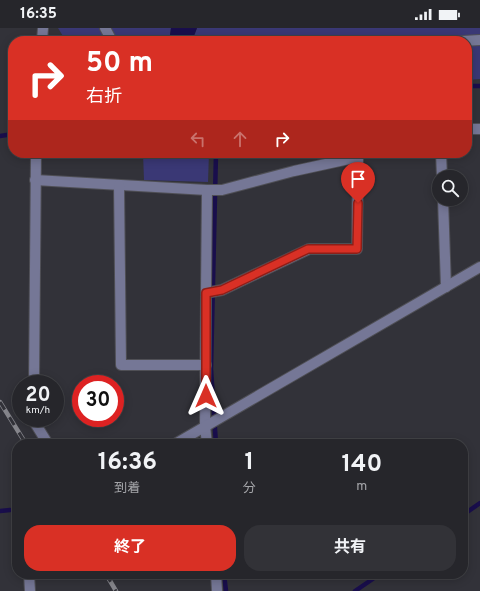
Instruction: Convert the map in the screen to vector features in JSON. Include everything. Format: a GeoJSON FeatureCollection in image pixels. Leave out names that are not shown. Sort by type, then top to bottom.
{"type":"FeatureCollection","features":[{"type":"Feature","properties":{"kind":"street"},"geometry":{"type":"LineString","coordinates":[[34,375],[36,158]]}},
{"type":"Feature","properties":{"kind":"street"},"geometry":{"type":"LineString","coordinates":[[35,180],[213,190],[354,158]]}},
{"type":"Feature","properties":{"kind":"street"},"geometry":{"type":"LineString","coordinates":[[208,293],[222,290],[308,249],[357,249],[358,158]]}},
{"type":"Feature","properties":{"kind":"street"},"geometry":{"type":"LineString","coordinates":[[441,158],[442,170]]}},
{"type":"Feature","properties":{"kind":"street"},"geometry":{"type":"LineString","coordinates":[[119,185],[121,365],[206,365]]}},
{"type":"Feature","properties":{"kind":"street"},"geometry":{"type":"LineString","coordinates":[[207,439],[206,365],[213,190]]}},
{"type":"Feature","properties":{"kind":"street"},"geometry":{"type":"LineString","coordinates":[[443,206],[446,287]]}},
{"type":"Feature","properties":{"kind":"street"},"geometry":{"type":"LineString","coordinates":[[183,439],[480,267]]}},
{"type":"Feature","properties":{"kind":"street"},"geometry":{"type":"LineString","coordinates":[[37,427],[45,439]]}},
{"type":"Feature","properties":{"kind":"street"},"geometry":{"type":"LineString","coordinates":[[29,579],[30,591]]}},
{"type":"Feature","properties":{"kind":"street"},"geometry":{"type":"LineString","coordinates":[[217,579],[218,591]]}},
{"type":"Feature","properties":{"kind":"shaded area"},"geometry":{"type":"Polygon","coordinates":[[[58,28],[171,28],[170,35],[174,36],[63,36],[58,28]]]}},
{"type":"Feature","properties":{"kind":"shaded area"},"geometry":{"type":"Polygon","coordinates":[[[171,28],[197,28],[194,36],[170,35],[171,28]]]}},
{"type":"Feature","properties":{"kind":"shaded area"},"geometry":{"type":"Polygon","coordinates":[[[197,28],[480,28],[480,79],[472,80],[472,36],[194,36],[197,28]]]}},
{"type":"Feature","properties":{"kind":"shaded area"},"geometry":{"type":"Polygon","coordinates":[[[143,158],[209,158],[208,182],[144,180],[143,158]]]}},
{"type":"Feature","properties":{"kind":"waterway"},"geometry":{"type":"LineString","coordinates":[[472,86],[480,86]]}},
{"type":"Feature","properties":{"kind":"waterway"},"geometry":{"type":"LineString","coordinates":[[0,136],[8,135]]}},
{"type":"Feature","properties":{"kind":"waterway"},"geometry":{"type":"LineString","coordinates":[[216,158],[211,369],[216,439]]}},
{"type":"Feature","properties":{"kind":"waterway"},"geometry":{"type":"LineString","coordinates":[[468,511],[480,503]]}},
{"type":"Feature","properties":{"kind":"waterway"},"geometry":{"type":"LineString","coordinates":[[0,511],[10,510]]}},
{"type":"Feature","properties":{"kind":"waterway"},"geometry":{"type":"LineString","coordinates":[[225,579],[226,591]]}},
{"type":"Feature","properties":{"kind":"waterway"},"geometry":{"type":"LineString","coordinates":[[355,591],[373,579]]}},
{"type":"Feature","properties":{"kind":"railway"},"geometry":{"type":"LineString","coordinates":[[0,402],[23,439]]}},
{"type":"Feature","properties":{"kind":"railway"},"geometry":{"type":"LineString","coordinates":[[109,579],[116,591]]}},
{"type":"Feature","properties":{"kind":"route"},"geometry":{"type":"LineString","coordinates":[[206,396],[206,293],[222,290],[308,249],[357,249],[358,203]]}}]}
